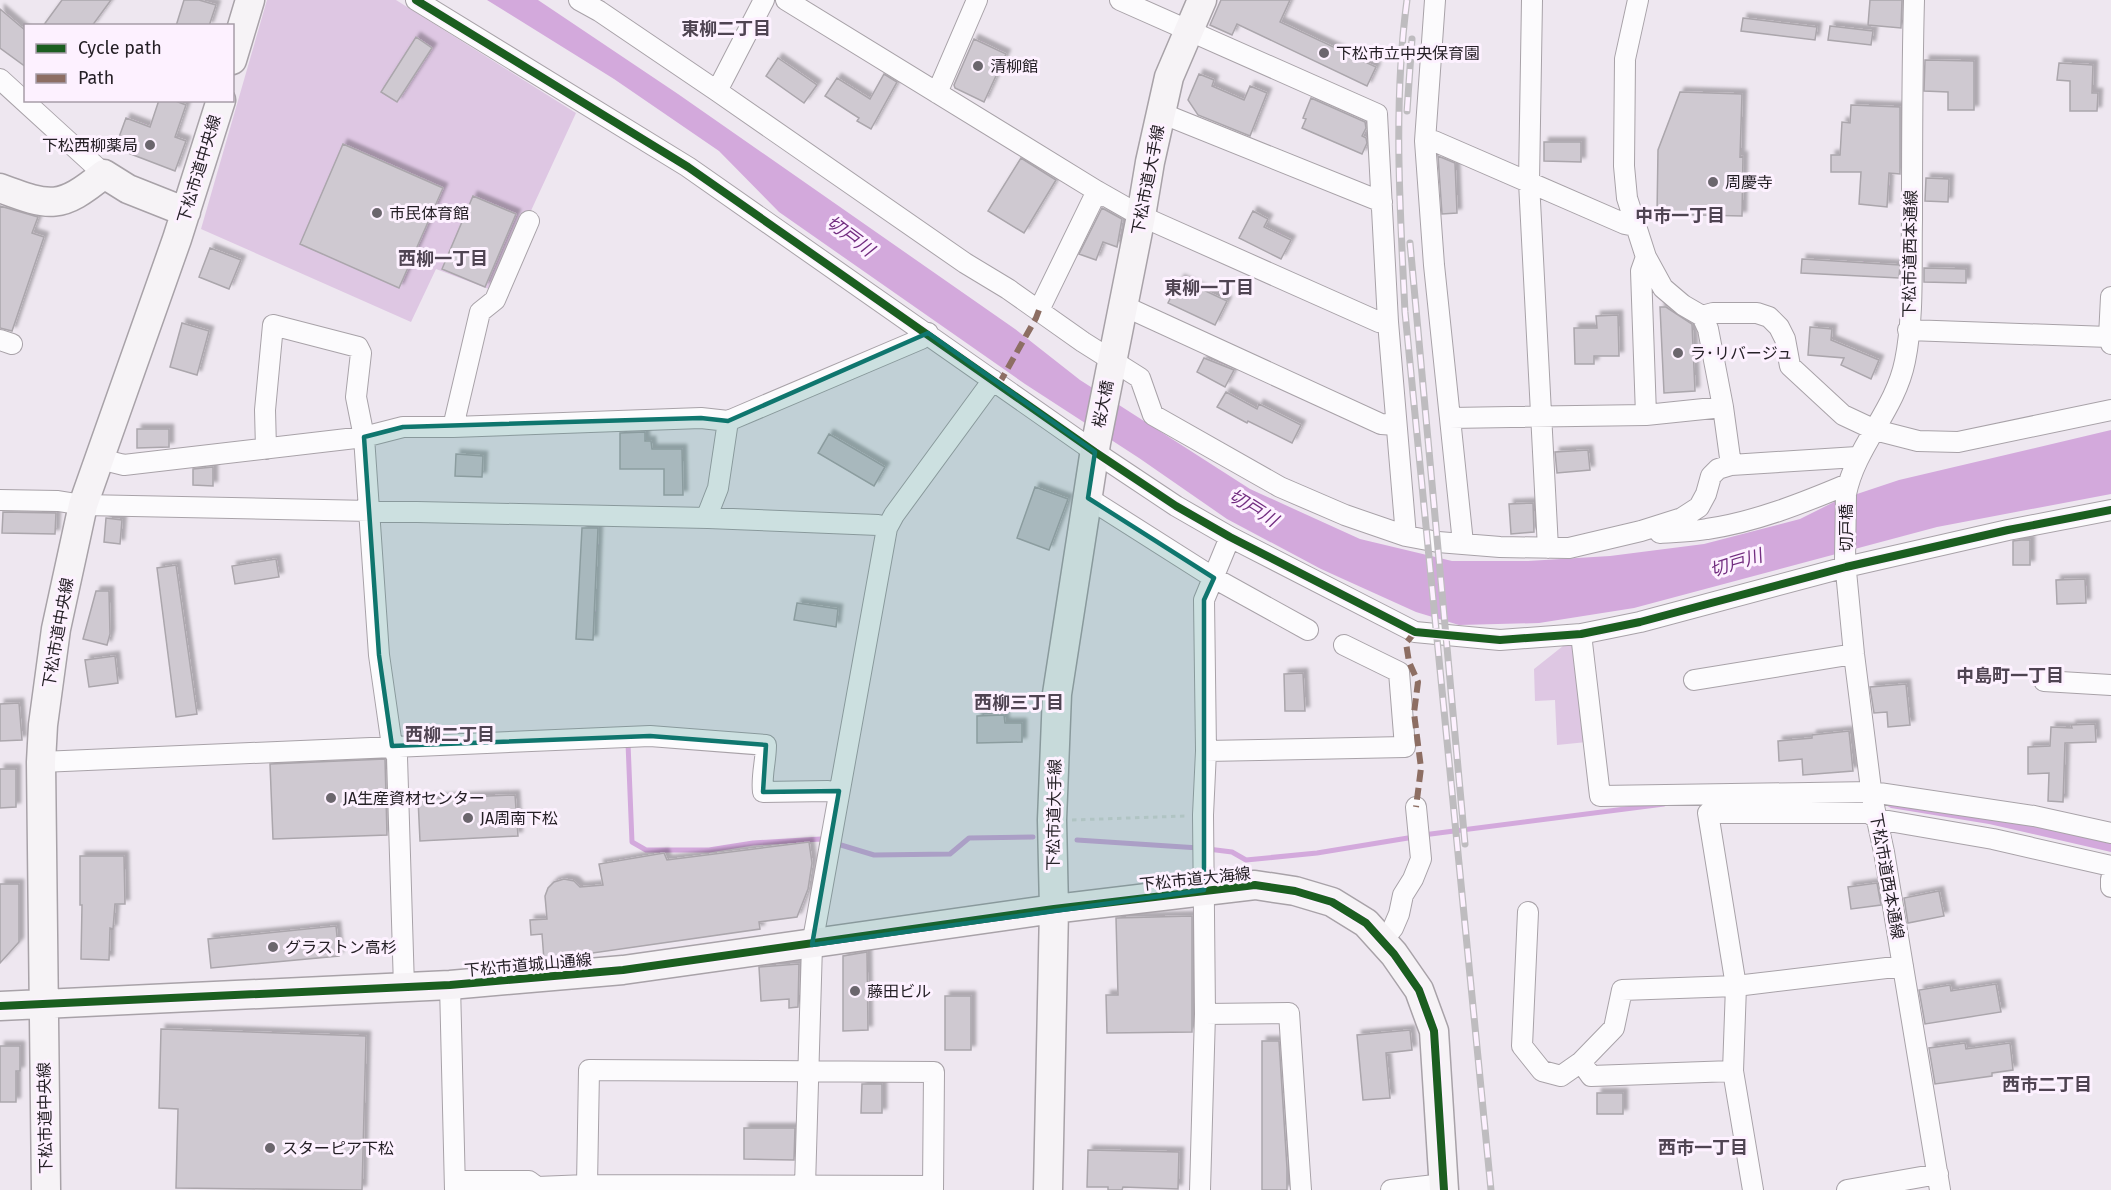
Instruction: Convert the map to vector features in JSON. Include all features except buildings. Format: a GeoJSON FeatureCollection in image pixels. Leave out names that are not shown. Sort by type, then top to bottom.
{"type":"FeatureCollection","features":[{"type":"Feature","properties":{"kind":"street"},"geometry":{"type":"LineString","coordinates":[[234,53],[250,0]]}},
{"type":"Feature","properties":{"kind":"street"},"geometry":{"type":"LineString","coordinates":[[416,0],[688,167],[1176,506],[1230,537],[1415,632],[1500,640],[1581,634],[1640,622],[1846,564],[2111,510]]}},
{"type":"Feature","properties":{"kind":"street"},"geometry":{"type":"LineString","coordinates":[[579,0],[599,11],[717,91],[965,263],[1039,310],[1111,362],[1140,378],[1153,415],[1280,487],[1345,515],[1406,536],[1438,542],[1500,547],[1569,548],[1641,531],[1682,518],[1699,507],[1711,477],[1718,469],[1731,465],[1857,457]]}},
{"type":"Feature","properties":{"kind":"street"},"geometry":{"type":"LineString","coordinates":[[717,91],[764,0]]}},
{"type":"Feature","properties":{"kind":"street"},"geometry":{"type":"LineString","coordinates":[[786,0],[1097,191],[1142,216],[1379,322],[1388,322]]}},
{"type":"Feature","properties":{"kind":"street"},"geometry":{"type":"LineString","coordinates":[[937,93],[977,0]]}},
{"type":"Feature","properties":{"kind":"street"},"geometry":{"type":"LineString","coordinates":[[1120,0],[1377,114],[1388,322],[1406,536]]}},
{"type":"Feature","properties":{"kind":"street","name":"下松市道大手線"},"geometry":{"type":"LineString","coordinates":[[1111,362],[1169,77],[1202,0]]}},
{"type":"Feature","properties":{"kind":"street"},"geometry":{"type":"LineString","coordinates":[[1435,0],[1425,141],[1434,265],[1463,543]]}},
{"type":"Feature","properties":{"kind":"street"},"geometry":{"type":"LineString","coordinates":[[1532,0],[1529,182],[1548,548]]}},
{"type":"Feature","properties":{"kind":"street"},"geometry":{"type":"LineString","coordinates":[[1638,0],[1625,59],[1624,166],[1627,198],[1646,256],[1663,288],[1683,305],[1702,316],[1708,329],[1731,465]]}},
{"type":"Feature","properties":{"kind":"street","name":"下松市道西本通線"},"geometry":{"type":"LineString","coordinates":[[1847,489],[1857,457],[1896,391],[1905,362],[1911,268],[1914,0]]}},
{"type":"Feature","properties":{"kind":"street"},"geometry":{"type":"LineString","coordinates":[[0,79],[24,101]]}},
{"type":"Feature","properties":{"kind":"street"},"geometry":{"type":"LineString","coordinates":[[25,102],[104,174],[128,189],[186,212]]}},
{"type":"Feature","properties":{"kind":"street","name":"下松市道中央線"},"geometry":{"type":"LineString","coordinates":[[46,1190],[42,1004],[41,762],[43,725],[56,629],[83,505],[186,212],[220,102]]}},
{"type":"Feature","properties":{"kind":"street"},"geometry":{"type":"LineString","coordinates":[[1161,113],[1382,202]]}},
{"type":"Feature","properties":{"kind":"street"},"geometry":{"type":"LineString","coordinates":[[1425,141],[1434,141],[1625,224],[1635,226]]}},
{"type":"Feature","properties":{"kind":"street"},"geometry":{"type":"LineString","coordinates":[[0,188],[28,198],[52,203],[67,199],[87,188],[104,174]]}},
{"type":"Feature","properties":{"kind":"street"},"geometry":{"type":"LineString","coordinates":[[1039,310],[1097,191]]}},
{"type":"Feature","properties":{"kind":"street"},"geometry":{"type":"LineString","coordinates":[[453,427],[480,312],[495,300],[528,221]]}},
{"type":"Feature","properties":{"kind":"street"},"geometry":{"type":"LineString","coordinates":[[1646,256],[1641,271],[1646,415]]}},
{"type":"Feature","properties":{"kind":"street"},"geometry":{"type":"LineString","coordinates":[[1908,330],[2110,340],[2111,297]]}},
{"type":"Feature","properties":{"kind":"street"},"geometry":{"type":"LineString","coordinates":[[1124,306],[1381,424],[1396,425]]}},
{"type":"Feature","properties":{"kind":"street"},"geometry":{"type":"LineString","coordinates":[[1702,316],[1713,313],[1757,313],[1769,317],[1779,327],[1785,339],[1790,366],[1842,415],[1875,430],[1918,441],[1958,442],[2111,411]]}},
{"type":"Feature","properties":{"kind":"street"},"geometry":{"type":"LineString","coordinates":[[266,449],[265,410],[273,325],[358,347],[361,353],[356,397],[364,437],[379,655],[392,746],[398,757],[404,987]]}},
{"type":"Feature","properties":{"kind":"street"},"geometry":{"type":"LineString","coordinates":[[100,459],[124,465],[364,437],[403,427],[701,418],[728,421],[921,339],[928,333]]}},
{"type":"Feature","properties":{"kind":"street","name":"桜大橋"},"geometry":{"type":"LineString","coordinates":[[1095,448],[1111,362]]}},
{"type":"Feature","properties":{"kind":"street"},"geometry":{"type":"LineString","coordinates":[[805,1186],[812,945],[887,528],[894,515],[993,380]]}},
{"type":"Feature","properties":{"kind":"street"},"geometry":{"type":"LineString","coordinates":[[1450,418],[1646,415],[1723,407]]}},
{"type":"Feature","properties":{"kind":"street"},"geometry":{"type":"LineString","coordinates":[[708,518],[717,488],[728,421]]}},
{"type":"Feature","properties":{"kind":"street","name":"下松市道大手線"},"geometry":{"type":"LineString","coordinates":[[1048,1190],[1054,909],[1052,820],[1057,694],[1095,448]]}},
{"type":"Feature","properties":{"kind":"street"},"geometry":{"type":"LineString","coordinates":[[1641,531],[1650,533],[1706,530],[1744,521],[1847,489]]}},
{"type":"Feature","properties":{"kind":"street","name":"切戸橋"},"geometry":{"type":"LineString","coordinates":[[1846,564],[1847,489]]}},
{"type":"Feature","properties":{"kind":"street"},"geometry":{"type":"LineString","coordinates":[[1088,498],[1214,578],[1308,630]]}},
{"type":"Feature","properties":{"kind":"street"},"geometry":{"type":"LineString","coordinates":[[0,500],[58,501],[83,505],[708,518],[878,525],[887,528]]}},
{"type":"Feature","properties":{"kind":"street"},"geometry":{"type":"LineString","coordinates":[[1200,1190],[1205,1014],[1204,600],[1230,537]]}},
{"type":"Feature","properties":{"kind":"street","name":"下松市道西本通線"},"geometry":{"type":"LineString","coordinates":[[1846,564],[1854,654],[1874,804],[1939,1182]]}},
{"type":"Feature","properties":{"kind":"street"},"geometry":{"type":"LineString","coordinates":[[1581,634],[1600,796],[1874,804],[2034,816],[2111,833]]}},
{"type":"Feature","properties":{"kind":"street"},"geometry":{"type":"LineString","coordinates":[[1206,751],[1405,747],[1399,672],[1344,645]]}},
{"type":"Feature","properties":{"kind":"street"},"geometry":{"type":"LineString","coordinates":[[1694,680],[1854,654]]}},
{"type":"Feature","properties":{"kind":"street"},"geometry":{"type":"LineString","coordinates":[[2044,681],[2111,685]]}},
{"type":"Feature","properties":{"kind":"street"},"geometry":{"type":"LineString","coordinates":[[41,762],[650,736],[766,745],[766,761],[761,778],[763,792],[828,791],[838,793]]}},
{"type":"Feature","properties":{"kind":"street"},"geometry":{"type":"LineString","coordinates":[[1874,804],[1993,839],[2111,866]]}},
{"type":"Feature","properties":{"kind":"street"},"geometry":{"type":"LineString","coordinates":[[1753,1190],[1733,1071],[1736,986],[1708,813],[1869,813],[1874,804]]}},
{"type":"Feature","properties":{"kind":"street"},"geometry":{"type":"LineString","coordinates":[[1382,941],[1393,928],[1403,895],[1421,859],[1416,807]]}},
{"type":"Feature","properties":{"kind":"street"},"geometry":{"type":"LineString","coordinates":[[2111,879],[2111,887]]}},
{"type":"Feature","properties":{"kind":"street","name":"下松市道大海線"},"geometry":{"type":"LineString","coordinates":[[1054,909],[1255,885],[1295,891],[1332,902],[1366,923],[1419,990],[1434,1031],[1444,1187]]}},
{"type":"Feature","properties":{"kind":"street","name":"下松市道城山通線"},"geometry":{"type":"LineString","coordinates":[[0,1006],[450,986],[623,970],[1054,909]]}},
{"type":"Feature","properties":{"kind":"street"},"geometry":{"type":"LineString","coordinates":[[1528,912],[1522,1046],[1542,1071],[1561,1076],[1581,1062],[1614,1028],[1622,990],[1736,986],[1903,966]]}},
{"type":"Feature","properties":{"kind":"street"},"geometry":{"type":"LineString","coordinates":[[450,986],[455,1186],[529,1181],[537,1188],[587,1185],[635,1188],[805,1186],[933,1188],[934,1072],[589,1070],[587,1185]]}},
{"type":"Feature","properties":{"kind":"street"},"geometry":{"type":"LineString","coordinates":[[1205,1014],[1288,1013],[1301,1190]]}},
{"type":"Feature","properties":{"kind":"street"},"geometry":{"type":"LineString","coordinates":[[1581,1062],[1591,1076],[1733,1071]]}},
{"type":"Feature","properties":{"kind":"street"},"geometry":{"type":"LineString","coordinates":[[1847,1190],[1939,1182]]}},
{"type":"Feature","properties":{"kind":"street"},"geometry":{"type":"LineString","coordinates":[[1391,1190],[1444,1187]]}},
{"type":"Feature","properties":{"kind":"path"},"geometry":{"type":"LineString","coordinates":[[1052,820],[1203,815]]}},
{"type":"Feature","properties":{"kind":"highlighted area"},"geometry":{"type":"Polygon","coordinates":[[[928,333],[1095,452],[1088,498],[1214,578],[1204,600],[1204,890],[812,945],[839,791],[763,792],[766,745],[650,736],[392,746],[379,655],[364,437],[403,427],[701,418],[728,421],[928,333]]]}},
{"type":"Feature","properties":{"kind":"shaded area"},"geometry":{"type":"Polygon","coordinates":[[[267,0],[396,0],[576,113],[494,291],[436,269],[411,322],[201,229],[267,0]]]}},
{"type":"Feature","properties":{"kind":"shaded area"},"geometry":{"type":"Polygon","coordinates":[[[1568,642],[1577,650],[1587,742],[1557,745],[1555,700],[1535,701],[1534,669],[1568,642]]]}},
{"type":"Feature","properties":{"kind":"water","name":"切戸川"},"geometry":{"type":"Polygon","coordinates":[[[487,0],[538,0],[678,94],[1015,329],[1080,380],[1250,489],[1360,539],[1452,561],[1528,561],[1610,556],[1704,544],[1800,519],[1836,501],[1899,480],[2111,430],[2111,494],[1937,527],[1634,608],[1539,623],[1459,625],[1416,612],[1321,569],[1227,519],[1139,458],[1025,384],[779,212],[719,151],[614,79],[487,0]]]}},
{"type":"Feature","properties":{"kind":"water"},"geometry":{"type":"Polygon","coordinates":[[[1882,803],[2034,825],[2111,843],[2111,852],[1989,824],[1891,808],[1882,803]]]}},
{"type":"Feature","properties":{"kind":"waterway"},"geometry":{"type":"LineString","coordinates":[[626,743],[628,743],[632,842],[646,850],[709,850],[753,843],[821,839],[874,855],[950,854],[969,838],[1033,837]]}},
{"type":"Feature","properties":{"kind":"waterway"},"geometry":{"type":"LineString","coordinates":[[1772,803],[1868,803]]}},
{"type":"Feature","properties":{"kind":"waterway"},"geometry":{"type":"LineString","coordinates":[[1423,835],[1664,804]]}},
{"type":"Feature","properties":{"kind":"waterway"},"geometry":{"type":"LineString","coordinates":[[1208,849],[1232,852],[1246,860],[1317,853],[1414,837]]}},
{"type":"Feature","properties":{"kind":"waterway"},"geometry":{"type":"LineString","coordinates":[[1077,840],[1199,848]]}},
{"type":"Feature","properties":{"kind":"railway"},"geometry":{"type":"LineString","coordinates":[[1407,0],[1399,117],[1405,312],[1491,1190]]}},
{"type":"Feature","properties":{"kind":"railway"},"geometry":{"type":"LineString","coordinates":[[1407,111],[1412,39]]}},
{"type":"Feature","properties":{"kind":"railway"},"geometry":{"type":"LineString","coordinates":[[1410,243],[1465,844]]}},
{"type":"Feature","properties":{"kind":"marked path"},"geometry":{"type":"LineString","coordinates":[[999,384],[1039,310]]}},
{"type":"Feature","properties":{"kind":"marked path"},"geometry":{"type":"LineString","coordinates":[[1415,632],[1406,643],[1409,662],[1418,682],[1414,713],[1421,768],[1416,807]]}},
{"type":"Feature","properties":{"kind":"cycle path"},"geometry":{"type":"LineString","coordinates":[[416,0],[688,167],[1095,452],[1176,506],[1230,537],[1415,632],[1500,640],[1581,634],[1640,622],[1846,567],[2008,530],[2111,510]]}},
{"type":"Feature","properties":{"kind":"cycle path"},"geometry":{"type":"LineString","coordinates":[[0,1006],[450,985],[623,970],[1054,909],[1255,885],[1295,891],[1332,902],[1366,923],[1394,954],[1419,990],[1434,1031],[1444,1190]]}},
{"type":"Feature","properties":{"kind":"place","name":"下松市立中央保育園"},"geometry":{"type":"Point","coordinates":[1324,53]}},
{"type":"Feature","properties":{"kind":"place","name":"清柳館"},"geometry":{"type":"Point","coordinates":[978,66]}},
{"type":"Feature","properties":{"kind":"place","name":"下松西柳薬局"},"geometry":{"type":"Point","coordinates":[150,145]}},
{"type":"Feature","properties":{"kind":"place","name":"周慶寺"},"geometry":{"type":"Point","coordinates":[1713,182]}},
{"type":"Feature","properties":{"kind":"place","name":"市民体育館"},"geometry":{"type":"Point","coordinates":[377,213]}},
{"type":"Feature","properties":{"kind":"place","name":"ラ･リバージュ"},"geometry":{"type":"Point","coordinates":[1678,353]}},
{"type":"Feature","properties":{"kind":"place","name":"JA生産資材センター"},"geometry":{"type":"Point","coordinates":[331,798]}},
{"type":"Feature","properties":{"kind":"place","name":"JA周南下松"},"geometry":{"type":"Point","coordinates":[468,818]}},
{"type":"Feature","properties":{"kind":"place","name":"グラストン高杉"},"geometry":{"type":"Point","coordinates":[273,947]}},
{"type":"Feature","properties":{"kind":"place","name":"藤田ビル"},"geometry":{"type":"Point","coordinates":[855,991]}},
{"type":"Feature","properties":{"kind":"place","name":"スターピア下松"},"geometry":{"type":"Point","coordinates":[270,1148]}},
{"type":"Feature","properties":{"kind":"district","name":"東柳二丁目"},"geometry":{"type":"Point","coordinates":[726,29]}},
{"type":"Feature","properties":{"kind":"district","name":"中市一丁目"},"geometry":{"type":"Point","coordinates":[1680,216]}},
{"type":"Feature","properties":{"kind":"district","name":"西柳一丁目"},"geometry":{"type":"Point","coordinates":[443,259]}},
{"type":"Feature","properties":{"kind":"district","name":"東柳一丁目"},"geometry":{"type":"Point","coordinates":[1209,288]}},
{"type":"Feature","properties":{"kind":"district","name":"中島町一丁目"},"geometry":{"type":"Point","coordinates":[2010,676]}},
{"type":"Feature","properties":{"kind":"district","name":"西柳三丁目"},"geometry":{"type":"Point","coordinates":[1019,703]}},
{"type":"Feature","properties":{"kind":"district","name":"西柳二丁目"},"geometry":{"type":"Point","coordinates":[450,735]}},
{"type":"Feature","properties":{"kind":"district","name":"西市二丁目"},"geometry":{"type":"Point","coordinates":[2047,1085]}},
{"type":"Feature","properties":{"kind":"district","name":"西市一丁目"},"geometry":{"type":"Point","coordinates":[1703,1148]}}]}
